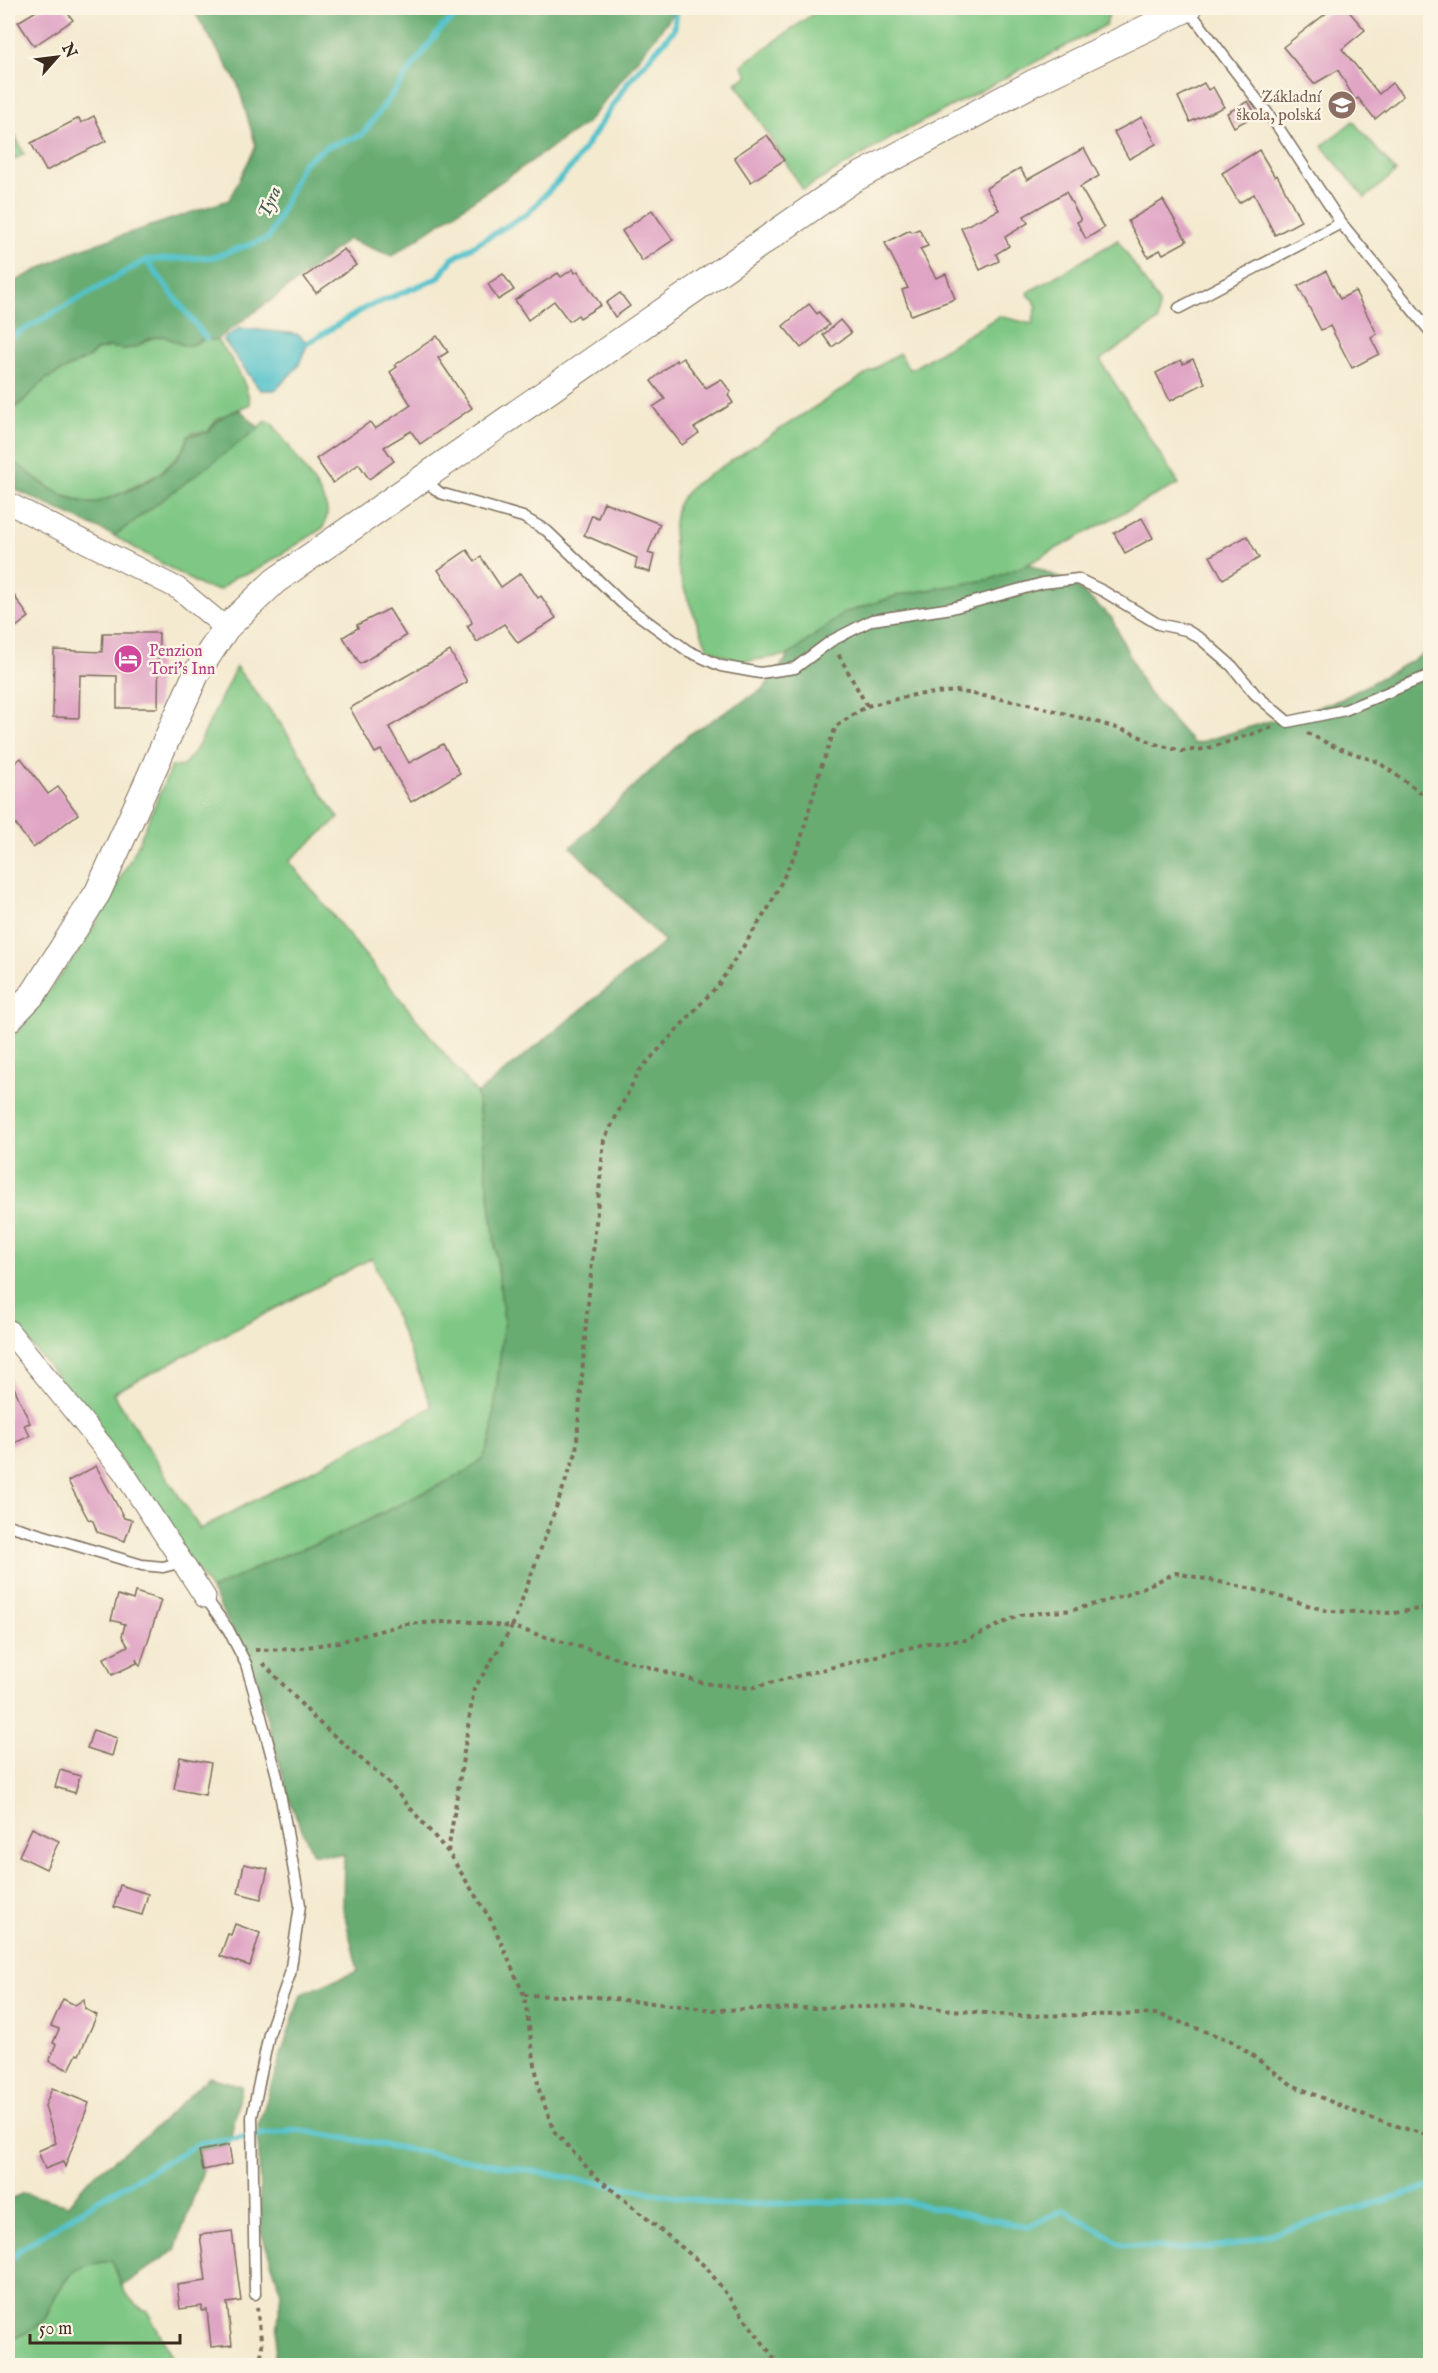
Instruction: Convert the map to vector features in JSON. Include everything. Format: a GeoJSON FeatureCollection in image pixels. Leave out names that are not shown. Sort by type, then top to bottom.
{"type":"FeatureCollection","features":[{"type":"Feature","properties":{"kind":"street"},"geometry":{"type":"LineString","coordinates":[[8,1020],[34,993],[98,891],[197,672],[226,628],[275,580],[852,180],[1033,83],[1187,8]]}},
{"type":"Feature","properties":{"kind":"street"},"geometry":{"type":"LineString","coordinates":[[8,503],[178,589],[226,628]]}},
{"type":"Feature","properties":{"kind":"street"},"geometry":{"type":"LineString","coordinates":[[8,1330],[122,1470],[205,1597]]}},
{"type":"Feature","properties":{"kind":"lane"},"geometry":{"type":"LineString","coordinates":[[1187,8],[1278,127],[1341,223],[1431,331]]}},
{"type":"Feature","properties":{"kind":"lane"},"geometry":{"type":"LineString","coordinates":[[1179,308],[1341,223]]}},
{"type":"Feature","properties":{"kind":"lane"},"geometry":{"type":"LineString","coordinates":[[422,478],[440,493],[523,517],[547,531],[622,603],[688,651],[722,666],[760,673],[795,668],[831,641],[872,620],[952,608],[1043,583],[1078,579],[1158,624],[1185,630],[1201,639],[1232,666],[1255,694],[1288,722],[1345,710],[1431,675]]}},
{"type":"Feature","properties":{"kind":"lane"},"geometry":{"type":"LineString","coordinates":[[8,1525],[142,1565],[164,1568],[182,1562]]}},
{"type":"Feature","properties":{"kind":"lane"},"geometry":{"type":"LineString","coordinates":[[205,1597],[228,1629],[246,1664],[277,1776],[300,1905],[290,1974],[269,2034],[251,2129],[255,2294]]}},
{"type":"Feature","properties":{"kind":"path"},"geometry":{"type":"LineString","coordinates":[[831,641],[867,706]]}},
{"type":"Feature","properties":{"kind":"path"},"geometry":{"type":"LineString","coordinates":[[448,1851],[474,1689],[512,1627],[576,1453],[604,1140],[639,1071],[719,984],[769,907],[799,846],[821,767],[836,726],[867,706],[914,695],[957,691],[1028,704],[1093,721],[1182,752],[1206,749],[1288,722],[1333,746],[1378,762],[1431,799]]}},
{"type":"Feature","properties":{"kind":"path"},"geometry":{"type":"LineString","coordinates":[[780,2366],[707,2268],[594,2175],[554,2131],[539,2090],[524,1995],[492,1922],[448,1851],[388,1782],[316,1720],[250,1650],[316,1646],[405,1624],[463,1622],[512,1627],[703,1683],[750,1688],[928,1643],[967,1640],[1020,1615],[1072,1610],[1124,1596],[1176,1573],[1253,1588],[1328,1611],[1394,1613],[1431,1607]]}},
{"type":"Feature","properties":{"kind":"path"},"geometry":{"type":"LineString","coordinates":[[524,1995],[596,1997],[715,2010],[909,2006],[1018,2016],[1158,2014],[1234,2042],[1292,2085],[1367,2117],[1431,2136]]}},
{"type":"Feature","properties":{"kind":"path"},"geometry":{"type":"LineString","coordinates":[[255,2294],[262,2348],[260,2366]]}},
{"type":"Feature","properties":{"kind":"green space"},"geometry":{"type":"Polygon","coordinates":[[[192,8],[678,8],[587,123],[392,256],[348,239],[296,282],[216,340],[202,339],[185,346],[163,336],[149,339],[136,347],[124,349],[109,347],[97,350],[89,357],[46,379],[8,415],[8,285],[75,251],[229,200],[256,146],[237,82],[192,8]]]}},
{"type":"Feature","properties":{"kind":"green space"},"geometry":{"type":"Polygon","coordinates":[[[821,8],[1107,8],[1109,12],[1106,25],[891,138],[803,190],[736,83],[748,76],[742,65],[821,8]]]}},
{"type":"Feature","properties":{"kind":"green space"},"geometry":{"type":"Polygon","coordinates":[[[8,121],[24,154],[8,163],[8,121]]]}},
{"type":"Feature","properties":{"kind":"green space"},"geometry":{"type":"Polygon","coordinates":[[[1353,121],[1396,172],[1365,198],[1322,146],[1353,121]]]}},
{"type":"Feature","properties":{"kind":"green space"},"geometry":{"type":"Polygon","coordinates":[[[1118,240],[1159,303],[1158,321],[1100,360],[1179,484],[1028,564],[992,579],[899,595],[844,613],[789,655],[740,662],[708,649],[681,580],[674,543],[677,507],[693,485],[899,353],[910,370],[999,316],[1032,324],[1037,306],[1027,293],[1118,240]]]}},
{"type":"Feature","properties":{"kind":"green space"},"geometry":{"type":"Polygon","coordinates":[[[163,336],[187,345],[207,339],[216,339],[238,370],[246,387],[250,404],[217,419],[208,432],[192,433],[182,451],[159,474],[122,493],[92,504],[56,493],[14,462],[8,461],[8,415],[46,379],[89,357],[97,350],[109,347],[124,349],[136,347],[149,339],[163,336]]]}},
{"type":"Feature","properties":{"kind":"green space"},"geometry":{"type":"Polygon","coordinates":[[[240,410],[259,428],[114,536],[8,486],[8,461],[14,462],[49,488],[68,498],[90,503],[98,502],[134,488],[158,474],[177,457],[188,436],[208,432],[222,418],[240,410]]]}},
{"type":"Feature","properties":{"kind":"green space"},"geometry":{"type":"Polygon","coordinates":[[[266,421],[272,423],[319,491],[327,510],[323,528],[255,571],[235,577],[220,590],[203,587],[114,536],[266,421]]]}},
{"type":"Feature","properties":{"kind":"green space"},"geometry":{"type":"Polygon","coordinates":[[[1028,564],[1073,584],[1111,617],[1146,690],[1194,744],[1340,700],[1430,651],[1430,2365],[274,2365],[281,2292],[261,2231],[258,2126],[301,1994],[358,1971],[343,1908],[344,1855],[313,1854],[290,1802],[254,1671],[211,1590],[274,1559],[334,1537],[468,1471],[484,1456],[491,1439],[504,1320],[477,1094],[665,942],[571,847],[688,735],[763,689],[789,655],[844,613],[899,595],[992,579],[1028,564]]]}},
{"type":"Feature","properties":{"kind":"green space"},"geometry":{"type":"Polygon","coordinates":[[[236,667],[280,723],[305,761],[320,791],[339,818],[289,861],[477,1094],[504,1320],[491,1439],[484,1457],[468,1471],[334,1537],[274,1559],[211,1590],[83,1408],[8,1317],[8,1042],[83,945],[137,847],[171,767],[183,766],[197,748],[236,667]],[[372,1258],[113,1393],[200,1529],[432,1407],[372,1258]]]}},
{"type":"Feature","properties":{"kind":"green space"},"geometry":{"type":"Polygon","coordinates":[[[209,2077],[242,2086],[229,2145],[199,2151],[203,2170],[175,2250],[122,2286],[112,2261],[83,2266],[65,2281],[46,2318],[40,2324],[8,2340],[8,2201],[23,2193],[68,2205],[88,2180],[149,2133],[209,2077]]]}},
{"type":"Feature","properties":{"kind":"green space"},"geometry":{"type":"Polygon","coordinates":[[[113,2261],[129,2297],[147,2311],[177,2365],[8,2365],[8,2340],[41,2324],[71,2274],[84,2266],[113,2261]]]}},
{"type":"Feature","properties":{"kind":"water"},"geometry":{"type":"Polygon","coordinates":[[[240,328],[297,334],[308,343],[298,366],[276,390],[260,390],[223,339],[240,328]]]}},
{"type":"Feature","properties":{"kind":"building"},"geometry":{"type":"Polygon","coordinates":[[[41,8],[64,8],[73,20],[34,46],[18,22],[41,8]]]}},
{"type":"Feature","properties":{"kind":"building"},"geometry":{"type":"Polygon","coordinates":[[[1333,8],[1346,8],[1365,30],[1342,49],[1379,94],[1392,83],[1403,96],[1375,119],[1358,98],[1355,100],[1338,70],[1314,84],[1283,47],[1333,8]]]}},
{"type":"Feature","properties":{"kind":"building"},"geometry":{"type":"Polygon","coordinates":[[[1204,83],[1208,90],[1213,87],[1224,107],[1190,122],[1178,97],[1204,83]]]}},
{"type":"Feature","properties":{"kind":"building"},"geometry":{"type":"Polygon","coordinates":[[[1248,101],[1256,115],[1234,127],[1227,113],[1248,101]]]}},
{"type":"Feature","properties":{"kind":"building"},"geometry":{"type":"Polygon","coordinates":[[[94,116],[106,141],[46,171],[31,143],[79,118],[81,123],[94,116]]]}},
{"type":"Feature","properties":{"kind":"building"},"geometry":{"type":"Polygon","coordinates":[[[1142,117],[1156,144],[1129,159],[1114,132],[1142,117]]]}},
{"type":"Feature","properties":{"kind":"building"},"geometry":{"type":"Polygon","coordinates":[[[767,135],[784,160],[751,182],[734,157],[767,135]]]}},
{"type":"Feature","properties":{"kind":"building"},"geometry":{"type":"Polygon","coordinates":[[[1084,148],[1099,176],[1080,187],[1104,228],[1086,239],[1077,222],[1081,220],[1066,192],[1024,216],[1028,223],[1005,237],[1009,246],[996,254],[999,261],[980,270],[961,228],[999,210],[986,188],[1020,168],[1027,180],[1084,148]]]}},
{"type":"Feature","properties":{"kind":"building"},"geometry":{"type":"Polygon","coordinates":[[[1259,150],[1275,177],[1277,175],[1301,221],[1275,235],[1254,194],[1239,203],[1222,173],[1259,150]]]}},
{"type":"Feature","properties":{"kind":"building"},"geometry":{"type":"Polygon","coordinates":[[[1163,200],[1187,241],[1163,254],[1160,250],[1148,257],[1128,221],[1163,200]]]}},
{"type":"Feature","properties":{"kind":"building"},"geometry":{"type":"Polygon","coordinates":[[[652,210],[673,240],[642,261],[622,231],[652,210]]]}},
{"type":"Feature","properties":{"kind":"building"},"geometry":{"type":"Polygon","coordinates":[[[919,229],[928,246],[920,249],[936,278],[946,274],[955,299],[911,315],[902,290],[908,288],[885,243],[910,230],[912,232],[919,229]]]}},
{"type":"Feature","properties":{"kind":"building"},"geometry":{"type":"Polygon","coordinates":[[[344,249],[356,265],[316,293],[304,277],[344,249]]]}},
{"type":"Feature","properties":{"kind":"building"},"geometry":{"type":"Polygon","coordinates":[[[573,269],[575,273],[578,271],[601,305],[580,318],[578,315],[569,321],[554,301],[528,320],[515,300],[558,273],[561,277],[573,269]]]}},
{"type":"Feature","properties":{"kind":"building"},"geometry":{"type":"Polygon","coordinates":[[[1326,271],[1340,299],[1355,291],[1377,334],[1371,338],[1379,354],[1352,368],[1330,326],[1321,330],[1298,286],[1326,271]]]}},
{"type":"Feature","properties":{"kind":"building"},"geometry":{"type":"Polygon","coordinates":[[[503,274],[514,290],[498,300],[488,284],[503,274]]]}},
{"type":"Feature","properties":{"kind":"building"},"geometry":{"type":"Polygon","coordinates":[[[620,293],[630,306],[615,317],[606,303],[620,293]]]}},
{"type":"Feature","properties":{"kind":"building"},"geometry":{"type":"Polygon","coordinates":[[[809,304],[829,325],[801,348],[783,326],[809,304]]]}},
{"type":"Feature","properties":{"kind":"building"},"geometry":{"type":"Polygon","coordinates":[[[840,320],[851,333],[832,347],[823,335],[840,320]]]}},
{"type":"Feature","properties":{"kind":"building"},"geometry":{"type":"Polygon","coordinates":[[[437,336],[448,352],[438,358],[472,408],[420,444],[411,431],[384,447],[394,461],[369,479],[359,464],[333,483],[316,459],[370,422],[375,429],[411,405],[390,372],[397,367],[395,365],[437,336]]]}},
{"type":"Feature","properties":{"kind":"building"},"geometry":{"type":"Polygon","coordinates":[[[683,358],[706,388],[721,379],[731,392],[728,395],[733,403],[694,428],[699,433],[682,445],[653,407],[665,399],[651,381],[676,360],[677,362],[683,358]]]}},
{"type":"Feature","properties":{"kind":"building"},"geometry":{"type":"Polygon","coordinates":[[[1193,359],[1205,383],[1170,401],[1156,373],[1181,360],[1183,364],[1193,359]]]}},
{"type":"Feature","properties":{"kind":"building"},"geometry":{"type":"Polygon","coordinates":[[[604,502],[660,524],[648,553],[654,555],[650,572],[635,568],[637,558],[584,535],[592,515],[598,518],[604,502]]]}},
{"type":"Feature","properties":{"kind":"building"},"geometry":{"type":"Polygon","coordinates":[[[1142,518],[1153,538],[1125,553],[1114,533],[1142,518]]]}},
{"type":"Feature","properties":{"kind":"building"},"geometry":{"type":"Polygon","coordinates":[[[1247,536],[1259,558],[1223,579],[1210,556],[1247,536]]]}},
{"type":"Feature","properties":{"kind":"building"},"geometry":{"type":"Polygon","coordinates":[[[467,550],[475,561],[481,557],[501,587],[521,573],[538,598],[541,596],[556,618],[518,643],[504,624],[477,642],[467,626],[472,623],[470,617],[438,570],[467,550]]]}},
{"type":"Feature","properties":{"kind":"building"},"geometry":{"type":"Polygon","coordinates":[[[8,587],[29,617],[8,633],[8,587]]]}},
{"type":"Feature","properties":{"kind":"building"},"geometry":{"type":"Polygon","coordinates":[[[389,609],[406,636],[360,664],[343,637],[358,628],[357,625],[389,609]]]}},
{"type":"Feature","properties":{"kind":"building"},"geometry":{"type":"Polygon","coordinates":[[[103,633],[159,633],[158,708],[117,708],[117,676],[80,675],[79,718],[53,717],[54,650],[102,652],[103,633]]]}},
{"type":"Feature","properties":{"kind":"building"},"geometry":{"type":"Polygon","coordinates":[[[450,651],[467,682],[389,727],[409,763],[443,744],[460,773],[411,802],[381,750],[375,753],[350,708],[450,651]]]}},
{"type":"Feature","properties":{"kind":"building"},"geometry":{"type":"Polygon","coordinates":[[[21,758],[48,794],[58,787],[78,814],[33,848],[8,814],[8,768],[21,758]]]}},
{"type":"Feature","properties":{"kind":"building"},"geometry":{"type":"Polygon","coordinates":[[[8,1374],[30,1423],[24,1425],[30,1436],[8,1446],[8,1374]]]}},
{"type":"Feature","properties":{"kind":"building"},"geometry":{"type":"Polygon","coordinates":[[[96,1466],[124,1518],[132,1520],[125,1541],[97,1532],[93,1521],[88,1519],[68,1481],[96,1466]]]}},
{"type":"Feature","properties":{"kind":"building"},"geometry":{"type":"Polygon","coordinates":[[[135,1592],[161,1600],[140,1666],[136,1659],[137,1663],[112,1675],[104,1658],[128,1646],[122,1636],[125,1624],[111,1620],[118,1595],[133,1600],[135,1592]]]}},
{"type":"Feature","properties":{"kind":"building"},"geometry":{"type":"Polygon","coordinates":[[[93,1730],[117,1738],[112,1756],[87,1748],[93,1730]]]}},
{"type":"Feature","properties":{"kind":"building"},"geometry":{"type":"Polygon","coordinates":[[[180,1757],[211,1763],[205,1795],[174,1789],[180,1757]]]}},
{"type":"Feature","properties":{"kind":"building"},"geometry":{"type":"Polygon","coordinates":[[[60,1770],[80,1776],[75,1793],[55,1787],[60,1770]]]}},
{"type":"Feature","properties":{"kind":"building"},"geometry":{"type":"Polygon","coordinates":[[[32,1828],[59,1841],[46,1869],[19,1856],[32,1828]]]}},
{"type":"Feature","properties":{"kind":"building"},"geometry":{"type":"Polygon","coordinates":[[[244,1864],[268,1869],[261,1899],[238,1893],[244,1864]]]}},
{"type":"Feature","properties":{"kind":"building"},"geometry":{"type":"Polygon","coordinates":[[[120,1885],[148,1894],[142,1915],[114,1907],[120,1885]]]}},
{"type":"Feature","properties":{"kind":"building"},"geometry":{"type":"Polygon","coordinates":[[[235,1924],[260,1933],[250,1966],[220,1956],[228,1934],[231,1935],[235,1924]]]}},
{"type":"Feature","properties":{"kind":"building"},"geometry":{"type":"Polygon","coordinates":[[[63,1999],[75,2005],[84,1999],[85,2009],[97,2015],[79,2055],[77,2054],[69,2070],[49,2061],[59,2029],[51,2026],[63,1999]]]}},
{"type":"Feature","properties":{"kind":"building"},"geometry":{"type":"Polygon","coordinates":[[[52,2088],[89,2103],[65,2167],[63,2162],[45,2169],[38,2151],[56,2143],[45,2106],[52,2088]]]}},
{"type":"Feature","properties":{"kind":"building"},"geometry":{"type":"Polygon","coordinates":[[[229,2145],[232,2164],[203,2170],[199,2151],[229,2145]]]}},
{"type":"Feature","properties":{"kind":"building"},"geometry":{"type":"Polygon","coordinates":[[[232,2231],[241,2301],[227,2303],[232,2345],[211,2347],[207,2310],[202,2311],[202,2306],[180,2309],[177,2285],[206,2281],[200,2235],[232,2231]]]}},
{"type":"Feature","properties":{"kind":"waterway","name":"Tyra"},"geometry":{"type":"LineString","coordinates":[[8,339],[146,260],[214,257],[269,238],[303,163],[328,146],[362,135],[442,27],[468,8]]}},
{"type":"Feature","properties":{"kind":"waterway"},"geometry":{"type":"LineString","coordinates":[[308,343],[365,308],[438,278],[452,259],[528,213],[574,164],[629,81],[674,30],[677,8]]}},
{"type":"Feature","properties":{"kind":"waterway"},"geometry":{"type":"LineString","coordinates":[[146,260],[206,338]]}},
{"type":"Feature","properties":{"kind":"waterway"},"geometry":{"type":"LineString","coordinates":[[8,2263],[21,2249],[95,2202],[200,2143],[299,2130],[724,2205],[897,2200],[1028,2227],[1064,2210],[1124,2245],[1184,2249],[1234,2245],[1430,2187]]}},
{"type":"Feature","properties":{"kind":"place","name":"Základní škola, polská"},"geometry":{"type":"Point","coordinates":[1342,105]}},
{"type":"Feature","properties":{"kind":"place","name":"Penzion Tori's Inn"},"geometry":{"type":"Point","coordinates":[128,659]}}]}
